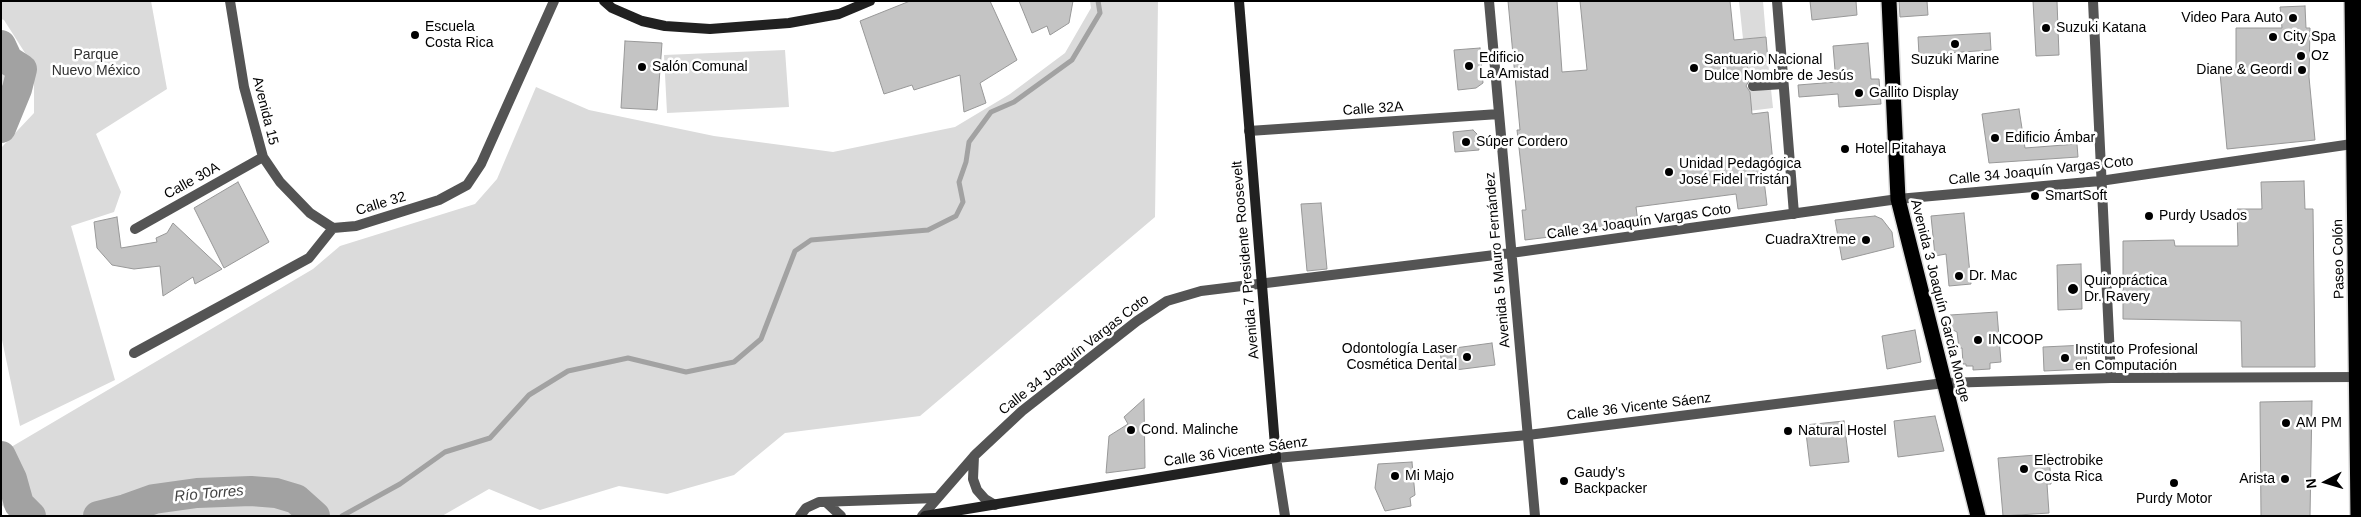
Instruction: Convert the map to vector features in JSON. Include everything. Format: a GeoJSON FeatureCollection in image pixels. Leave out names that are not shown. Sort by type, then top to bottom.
{"type":"FeatureCollection","features":[{"type":"Feature","properties":{"kind":"highway","name":"Avenida 3 Joaquín García Monge"},"geometry":{"type":"LineString","coordinates":[[1889,1],[1898,199],[1978,516]]}},
{"type":"Feature","properties":{"kind":"highway","name":"Paseo Colón"},"geometry":{"type":"LineString","coordinates":[[2352,1],[2357,143],[2358,516]]}},
{"type":"Feature","properties":{"kind":"street","name":"Avenida 15"},"geometry":{"type":"LineString","coordinates":[[230,1],[244,87],[263,157],[280,182],[310,213],[333,228]]}},
{"type":"Feature","properties":{"kind":"street","name":"Calle 32"},"geometry":{"type":"LineString","coordinates":[[333,228],[356,226],[439,200],[467,185],[480,164],[554,1]]}},
{"type":"Feature","properties":{"kind":"street"},"geometry":{"type":"LineString","coordinates":[[604,1],[612,8],[650,23],[710,29],[789,23],[839,14],[870,1]]}},
{"type":"Feature","properties":{"kind":"street","name":"Avenida 7 Presidente Roosevelt"},"geometry":{"type":"LineString","coordinates":[[1239,1],[1276,458],[1285,516]]}},
{"type":"Feature","properties":{"kind":"street","name":"Avenida 5 Mauro Fernández"},"geometry":{"type":"LineString","coordinates":[[1489,1],[1535,516]]}},
{"type":"Feature","properties":{"kind":"street"},"geometry":{"type":"LineString","coordinates":[[1777,1],[1794,214]]}},
{"type":"Feature","properties":{"kind":"street"},"geometry":{"type":"LineString","coordinates":[[2093,1],[2100,181],[2112,378]]}},
{"type":"Feature","properties":{"kind":"street"},"geometry":{"type":"LineString","coordinates":[[1753,86],[1783,84]]}},
{"type":"Feature","properties":{"kind":"street","name":"Calle 32A"},"geometry":{"type":"LineString","coordinates":[[1249,130],[1499,114]]}},
{"type":"Feature","properties":{"kind":"street","name":"Calle 34 Joaquín Vargas Coto"},"geometry":{"type":"LineString","coordinates":[[923,516],[975,455],[1022,411],[1137,321],[1167,301],[1201,291],[1511,253],[1898,199],[2100,181],[2357,143]]}},
{"type":"Feature","properties":{"kind":"street","name":"Calle 30A"},"geometry":{"type":"LineString","coordinates":[[135,229],[263,157]]}},
{"type":"Feature","properties":{"kind":"street"},"geometry":{"type":"LineString","coordinates":[[134,353],[309,258],[333,228]]}},
{"type":"Feature","properties":{"kind":"street","name":"Calle 36 Vicente Sáenz"},"geometry":{"type":"LineString","coordinates":[[923,516],[1276,458],[1528,435],[1944,383],[2112,378],[2358,377]]}},
{"type":"Feature","properties":{"kind":"street"},"geometry":{"type":"LineString","coordinates":[[975,455],[972,467],[977,490],[985,499],[995,505]]}},
{"type":"Feature","properties":{"kind":"street"},"geometry":{"type":"LineString","coordinates":[[800,516],[806,508],[814,504],[826,502],[937,498]]}},
{"type":"Feature","properties":{"kind":"street"},"geometry":{"type":"LineString","coordinates":[[826,502],[841,516]]}},
{"type":"Feature","properties":{"kind":"green space","name":"Parque Nuevo México"},"geometry":{"type":"Polygon","coordinates":[[[1,1],[151,1],[167,89],[96,134],[121,192],[114,212],[71,226],[115,380],[20,426],[1,335],[1,148],[34,113],[34,67],[4,20],[1,19],[1,1]]]}},
{"type":"Feature","properties":{"kind":"green space"},"geometry":{"type":"Polygon","coordinates":[[[1090,1],[1158,1],[1155,217],[920,416],[785,433],[734,475],[667,494],[619,486],[540,510],[489,489],[442,516],[12,516],[1,504],[1,453],[313,269],[340,246],[475,204],[497,179],[536,87],[589,110],[714,136],[833,152],[955,127],[1010,94],[1065,53],[1091,8],[1090,1]]]}},
{"type":"Feature","properties":{"kind":"green space"},"geometry":{"type":"Polygon","coordinates":[[[1739,1],[1763,1],[1766,37],[1743,39],[1739,1]]]}},
{"type":"Feature","properties":{"kind":"green space"},"geometry":{"type":"Polygon","coordinates":[[[785,50],[789,107],[667,113],[664,55],[785,50]]]}},
{"type":"Feature","properties":{"kind":"green space"},"geometry":{"type":"Polygon","coordinates":[[[1,61],[11,76],[1,101],[1,61]]]}},
{"type":"Feature","properties":{"kind":"green space"},"geometry":{"type":"Polygon","coordinates":[[[1768,61],[1773,108],[1740,112],[1750,95],[1748,79],[1735,65],[1768,61]]]}},
{"type":"Feature","properties":{"kind":"building"},"geometry":{"type":"Polygon","coordinates":[[[910,1],[990,1],[1017,60],[980,83],[986,103],[964,112],[960,75],[914,90],[912,85],[884,94],[860,21],[910,1]]]}},
{"type":"Feature","properties":{"kind":"building"},"geometry":{"type":"Polygon","coordinates":[[[1019,1],[1073,1],[1069,23],[1050,35],[1047,26],[1032,33],[1019,1]]]}},
{"type":"Feature","properties":{"kind":"building"},"geometry":{"type":"Polygon","coordinates":[[[1508,1],[1557,1],[1562,72],[1587,70],[1580,1],[1730,1],[1734,40],[1766,37],[1768,61],[1747,64],[1749,81],[1746,86],[1750,92],[1752,114],[1768,112],[1773,163],[1762,164],[1767,205],[1738,209],[1736,194],[1636,207],[1638,222],[1565,231],[1566,235],[1525,240],[1522,210],[1526,210],[1517,130],[1520,130],[1508,1]]]}},
{"type":"Feature","properties":{"kind":"building"},"geometry":{"type":"Polygon","coordinates":[[[1810,1],[1856,1],[1857,15],[1812,20],[1810,1]]]}},
{"type":"Feature","properties":{"kind":"building"},"geometry":{"type":"Polygon","coordinates":[[[1899,1],[1927,1],[1928,15],[1900,17],[1899,1]]]}},
{"type":"Feature","properties":{"kind":"building","name":"Suzuki Katana"},"geometry":{"type":"Polygon","coordinates":[[[2033,1],[2057,1],[2059,55],[2036,56],[2033,1]]]}},
{"type":"Feature","properties":{"kind":"building"},"geometry":{"type":"Polygon","coordinates":[[[2305,6],[2306,28],[2310,28],[2309,77],[2315,140],[2227,149],[2220,73],[2236,70],[2236,28],[2282,28],[2280,7],[2305,6]]]}},
{"type":"Feature","properties":{"kind":"building","name":"Suzuki Marine"},"geometry":{"type":"Polygon","coordinates":[[[1990,33],[1991,50],[1919,55],[1918,37],[1990,33]]]}},
{"type":"Feature","properties":{"kind":"building","name":"Salón Comunal"},"geometry":{"type":"Polygon","coordinates":[[[625,41],[662,43],[657,110],[621,108],[625,41]]]}},
{"type":"Feature","properties":{"kind":"building"},"geometry":{"type":"Polygon","coordinates":[[[1868,43],[1871,79],[1879,79],[1881,104],[1839,107],[1838,94],[1799,97],[1798,85],[1836,82],[1833,46],[1868,43]]]}},
{"type":"Feature","properties":{"kind":"building","name":"Edificio La Amistad"},"geometry":{"type":"Polygon","coordinates":[[[1480,48],[1483,83],[1476,88],[1458,90],[1454,50],[1480,48]]]}},
{"type":"Feature","properties":{"kind":"building"},"geometry":{"type":"Polygon","coordinates":[[[2019,109],[2025,148],[2077,144],[2078,157],[1989,163],[1982,114],[2019,109]]]}},
{"type":"Feature","properties":{"kind":"building","name":"Súper Cordero"},"geometry":{"type":"Polygon","coordinates":[[[1473,130],[1477,134],[1479,150],[1455,152],[1453,132],[1473,130]]]}},
{"type":"Feature","properties":{"kind":"building"},"geometry":{"type":"Polygon","coordinates":[[[2304,181],[2305,209],[2313,209],[2315,367],[2242,367],[2241,321],[2123,319],[2123,241],[2174,240],[2175,246],[2238,246],[2237,209],[2262,209],[2261,182],[2304,181]]]}},
{"type":"Feature","properties":{"kind":"building"},"geometry":{"type":"Polygon","coordinates":[[[238,182],[269,242],[224,268],[194,208],[238,182]]]}},
{"type":"Feature","properties":{"kind":"building"},"geometry":{"type":"Polygon","coordinates":[[[1321,203],[1327,269],[1307,271],[1301,204],[1321,203]]]}},
{"type":"Feature","properties":{"kind":"building"},"geometry":{"type":"Polygon","coordinates":[[[1964,213],[1971,284],[1949,286],[1946,254],[1935,256],[1931,216],[1964,213]]]}},
{"type":"Feature","properties":{"kind":"building","name":"CuadraXtreme"},"geometry":{"type":"Polygon","coordinates":[[[1875,216],[1882,219],[1892,232],[1894,247],[1842,260],[1835,220],[1875,216]]]}},
{"type":"Feature","properties":{"kind":"building"},"geometry":{"type":"Polygon","coordinates":[[[117,217],[121,248],[157,242],[156,238],[167,233],[173,223],[222,269],[195,284],[193,277],[163,296],[160,266],[134,269],[112,265],[97,248],[94,222],[117,217]]]}},
{"type":"Feature","properties":{"kind":"building","name":"Quiropráctica Dr. Ravery"},"geometry":{"type":"Polygon","coordinates":[[[2081,264],[2082,309],[2058,310],[2057,265],[2081,264]]]}},
{"type":"Feature","properties":{"kind":"building","name":"INCOOP"},"geometry":{"type":"Polygon","coordinates":[[[1997,312],[2001,362],[1990,363],[1990,369],[1973,370],[1973,366],[1963,364],[1962,348],[1959,348],[1957,332],[1951,329],[1950,315],[1997,312]]]}},
{"type":"Feature","properties":{"kind":"building"},"geometry":{"type":"Polygon","coordinates":[[[1915,330],[1921,362],[1887,369],[1882,336],[1915,330]]]}},
{"type":"Feature","properties":{"kind":"building","name":"Odontología Laser Cosmética Dental"},"geometry":{"type":"Polygon","coordinates":[[[1492,343],[1495,365],[1455,370],[1455,366],[1442,368],[1440,350],[1492,343]]]}},
{"type":"Feature","properties":{"kind":"building","name":"Instituto Profesional en Computación"},"geometry":{"type":"Polygon","coordinates":[[[2086,345],[2087,369],[2044,371],[2043,347],[2086,345]]]}},
{"type":"Feature","properties":{"kind":"building","name":"Cond. Malinche"},"geometry":{"type":"Polygon","coordinates":[[[1144,399],[1145,468],[1106,473],[1109,436],[1128,424],[1124,417],[1144,399]]]}},
{"type":"Feature","properties":{"kind":"building"},"geometry":{"type":"Polygon","coordinates":[[[2312,401],[2310,516],[2261,516],[2260,402],[2312,401]]]}},
{"type":"Feature","properties":{"kind":"building"},"geometry":{"type":"Polygon","coordinates":[[[1935,416],[1944,451],[1898,457],[1894,421],[1935,416]]]}},
{"type":"Feature","properties":{"kind":"building"},"geometry":{"type":"Polygon","coordinates":[[[1844,421],[1849,462],[1810,466],[1805,425],[1844,421]]]}},
{"type":"Feature","properties":{"kind":"building"},"geometry":{"type":"Polygon","coordinates":[[[2049,454],[2051,484],[2047,484],[2049,513],[2003,516],[1998,458],[2049,454]]]}},
{"type":"Feature","properties":{"kind":"building","name":"Mi Majo"},"geometry":{"type":"Polygon","coordinates":[[[1412,462],[1415,495],[1410,498],[1411,506],[1385,511],[1375,488],[1378,464],[1412,462]]]}},
{"type":"Feature","properties":{"kind":"waterway"},"geometry":{"type":"LineString","coordinates":[[342,516],[400,484],[445,452],[490,438],[529,395],[568,371],[628,358],[686,372],[734,362],[761,339],[795,251],[811,240],[928,230],[956,216],[963,202],[959,182],[966,162],[969,142],[991,112],[1014,102],[1072,60],[1100,13],[1098,1]]}},
{"type":"Feature","properties":{"kind":"waterway","name":"Río Torres"},"geometry":{"type":"LineString","coordinates":[[1,45],[8,60],[22,69],[17,89],[1,128]]}},
{"type":"Feature","properties":{"kind":"waterway","name":"Río Torres"},"geometry":{"type":"LineString","coordinates":[[1,456],[12,479],[19,504],[31,516]]}},
{"type":"Feature","properties":{"kind":"waterway","name":"Río Torres"},"geometry":{"type":"LineString","coordinates":[[98,516],[154,499],[197,493],[251,491],[276,493],[296,499],[315,516]]}},
{"type":"Feature","properties":{"kind":"place","name":"Video Para Auto"},"geometry":{"type":"Point","coordinates":[2293,18]}},
{"type":"Feature","properties":{"kind":"place","name":"Suzuki Katana"},"geometry":{"type":"Point","coordinates":[2046,28]}},
{"type":"Feature","properties":{"kind":"place","name":"Escuela Costa Rica"},"geometry":{"type":"Point","coordinates":[415,35]}},
{"type":"Feature","properties":{"kind":"place","name":"City Spa"},"geometry":{"type":"Point","coordinates":[2273,37]}},
{"type":"Feature","properties":{"kind":"place","name":"Suzuki Marine"},"geometry":{"type":"Point","coordinates":[1955,44]}},
{"type":"Feature","properties":{"kind":"place","name":"Oz"},"geometry":{"type":"Point","coordinates":[2301,56]}},
{"type":"Feature","properties":{"kind":"place","name":"Edificio La Amistad"},"geometry":{"type":"Point","coordinates":[1469,66]}},
{"type":"Feature","properties":{"kind":"place","name":"Salón Comunal"},"geometry":{"type":"Point","coordinates":[642,67]}},
{"type":"Feature","properties":{"kind":"place","name":"Santuario Nacional Dulce Nombre de Jesús"},"geometry":{"type":"Point","coordinates":[1694,68]}},
{"type":"Feature","properties":{"kind":"place","name":"Diane & Geordi"},"geometry":{"type":"Point","coordinates":[2302,70]}},
{"type":"Feature","properties":{"kind":"place","name":"Gallito Display"},"geometry":{"type":"Point","coordinates":[1859,93]}},
{"type":"Feature","properties":{"kind":"place","name":"Edificio Ámbar"},"geometry":{"type":"Point","coordinates":[1995,138]}},
{"type":"Feature","properties":{"kind":"place","name":"Súper Cordero"},"geometry":{"type":"Point","coordinates":[1466,142]}},
{"type":"Feature","properties":{"kind":"place","name":"Hotel Pitahaya"},"geometry":{"type":"Point","coordinates":[1845,149]}},
{"type":"Feature","properties":{"kind":"place","name":"Unidad Pedagógica José Fidel Tristán"},"geometry":{"type":"Point","coordinates":[1669,172]}},
{"type":"Feature","properties":{"kind":"place","name":"SmartSoft"},"geometry":{"type":"Point","coordinates":[2035,196]}},
{"type":"Feature","properties":{"kind":"place","name":"Purdy Usados"},"geometry":{"type":"Point","coordinates":[2149,216]}},
{"type":"Feature","properties":{"kind":"place","name":"CuadraXtreme"},"geometry":{"type":"Point","coordinates":[1866,240]}},
{"type":"Feature","properties":{"kind":"place","name":"Dr. Mac"},"geometry":{"type":"Point","coordinates":[1959,276]}},
{"type":"Feature","properties":{"kind":"place","name":"Quiropráctica Dr. Ravery"},"geometry":{"type":"Point","coordinates":[2073,289]}},
{"type":"Feature","properties":{"kind":"place","name":"INCOOP"},"geometry":{"type":"Point","coordinates":[1978,340]}},
{"type":"Feature","properties":{"kind":"place","name":"Odontología Laser Cosmética Dental"},"geometry":{"type":"Point","coordinates":[1467,357]}},
{"type":"Feature","properties":{"kind":"place","name":"Instituto Profesional en Computación"},"geometry":{"type":"Point","coordinates":[2065,358]}},
{"type":"Feature","properties":{"kind":"place","name":"AM PM"},"geometry":{"type":"Point","coordinates":[2286,423]}},
{"type":"Feature","properties":{"kind":"place","name":"Cond. Malinche"},"geometry":{"type":"Point","coordinates":[1131,430]}},
{"type":"Feature","properties":{"kind":"place","name":"Natural Hostel"},"geometry":{"type":"Point","coordinates":[1788,431]}},
{"type":"Feature","properties":{"kind":"place","name":"Electrobike Costa Rica"},"geometry":{"type":"Point","coordinates":[2024,469]}},
{"type":"Feature","properties":{"kind":"place","name":"Mi Majo"},"geometry":{"type":"Point","coordinates":[1395,476]}},
{"type":"Feature","properties":{"kind":"place","name":"Arista"},"geometry":{"type":"Point","coordinates":[2285,479]}},
{"type":"Feature","properties":{"kind":"place","name":"Gaudy's Backpacker"},"geometry":{"type":"Point","coordinates":[1564,481]}},
{"type":"Feature","properties":{"kind":"place","name":"Purdy Motor"},"geometry":{"type":"Point","coordinates":[2174,483]}}]}
